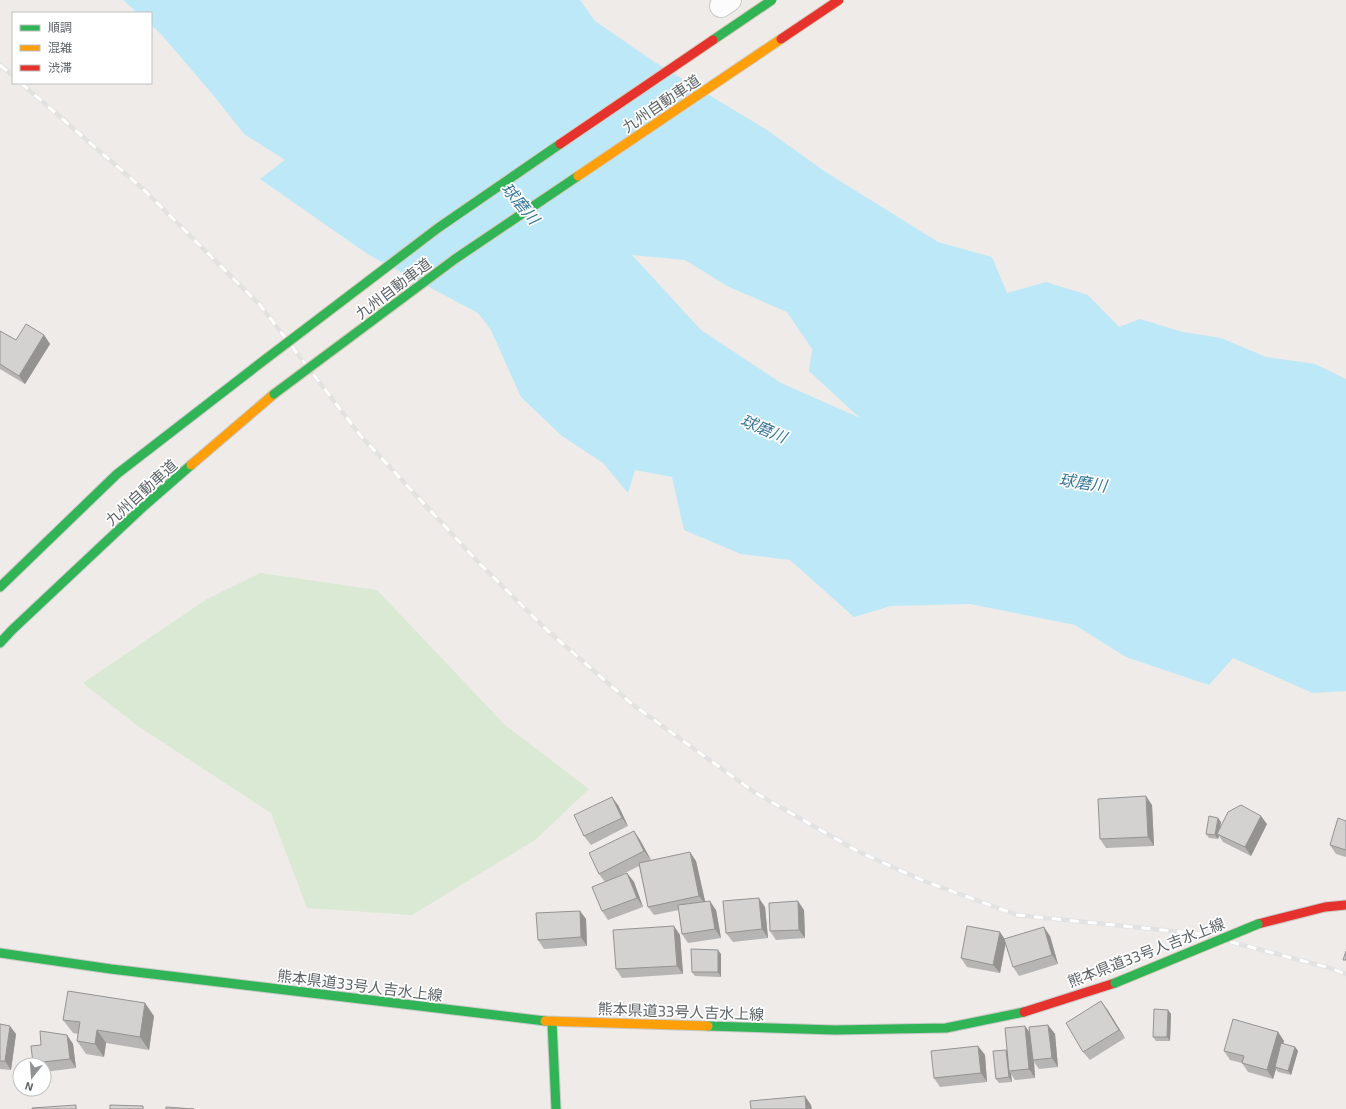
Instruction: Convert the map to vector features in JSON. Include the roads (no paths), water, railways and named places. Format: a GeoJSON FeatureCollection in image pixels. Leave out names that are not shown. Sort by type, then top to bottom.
{"type":"FeatureCollection","features":[{"type":"Feature","properties":{"kind":"main road","name":"九州自動車道"},"geometry":{"type":"LineString","coordinates":[[0,587],[116,474],[438,228],[772,0]]}},
{"type":"Feature","properties":{"kind":"main road","name":"九州自動車道"},"geometry":{"type":"LineString","coordinates":[[0,643],[17,625],[144,506],[274,394],[455,259],[839,0]]}},
{"type":"Feature","properties":{"kind":"main road","name":"熊本県道33号人吉水上線"},"geometry":{"type":"LineString","coordinates":[[0,954],[119,970],[552,1022],[835,1030],[946,1028],[1027,1011],[1115,983],[1258,924],[1325,906],[1346,905]]}},
{"type":"Feature","properties":{"kind":"main road"},"geometry":{"type":"LineString","coordinates":[[552,1022],[556,1109]]}},
{"type":"Feature","properties":{"kind":"water","name":"球磨川"},"geometry":{"type":"Polygon","coordinates":[[[123,0],[580,0],[595,21],[653,61],[767,130],[824,171],[938,242],[992,257],[1007,293],[1046,282],[1088,295],[1119,327],[1140,319],[1183,332],[1221,338],[1266,357],[1315,364],[1346,379],[1346,691],[1313,693],[1233,658],[1209,685],[1126,657],[1075,625],[970,604],[891,606],[854,617],[790,560],[741,554],[684,530],[672,477],[635,470],[628,493],[603,463],[562,436],[521,397],[491,330],[478,313],[369,255],[260,179],[285,160],[244,134],[161,34],[152,26],[152,12],[137,12],[123,0]],[[632,255],[701,330],[781,383],[860,418],[809,371],[812,349],[787,312],[727,286],[685,260],[632,255]]]}},
{"type":"Feature","properties":{"kind":"railway"},"geometry":{"type":"LineString","coordinates":[[0,65],[12,75]]}},
{"type":"Feature","properties":{"kind":"railway"},"geometry":{"type":"LineString","coordinates":[[22,84],[142,188],[260,305],[360,435],[480,564],[548,631],[632,704],[754,792],[859,852],[924,881],[1017,915],[1201,934],[1330,968],[1346,974]]}}]}
